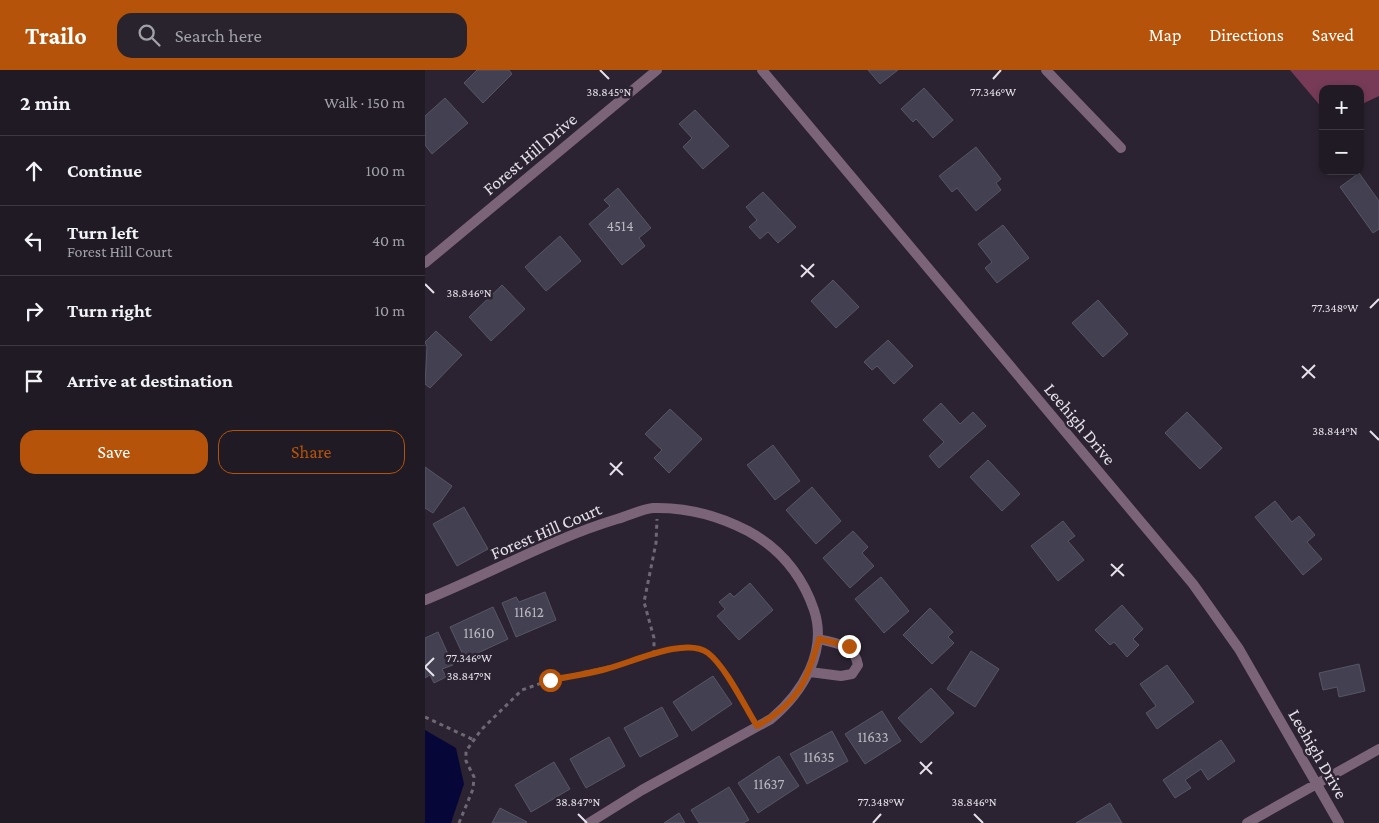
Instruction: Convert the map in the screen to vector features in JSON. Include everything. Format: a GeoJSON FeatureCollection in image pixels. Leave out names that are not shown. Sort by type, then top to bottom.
{"type":"FeatureCollection","features":[{"type":"Feature","properties":{"kind":"street","name":"Forest Hill Drive"},"geometry":{"type":"LineString","coordinates":[[425,263],[657,70]]}},
{"type":"Feature","properties":{"kind":"street","name":"Leehigh Drive"},"geometry":{"type":"LineString","coordinates":[[762,70],[1193,584],[1239,649],[1339,823]]}},
{"type":"Feature","properties":{"kind":"street"},"geometry":{"type":"LineString","coordinates":[[1046,70],[1121,148]]}},
{"type":"Feature","properties":{"kind":"street","name":"Forest Hill Court"},"geometry":{"type":"LineString","coordinates":[[425,600],[586,528],[653,508],[688,511],[723,519],[767,544],[787,561],[807,589],[818,621],[819,639],[810,672],[786,706],[757,726],[642,790],[589,823]]}},
{"type":"Feature","properties":{"kind":"street"},"geometry":{"type":"LineString","coordinates":[[810,672],[841,676],[852,674],[858,665],[856,655],[849,646],[819,639]]}},
{"type":"Feature","properties":{"kind":"street"},"geometry":{"type":"LineString","coordinates":[[1247,823],[1379,749]]}},
{"type":"Feature","properties":{"kind":"path"},"geometry":{"type":"LineString","coordinates":[[654,653],[655,638],[644,602],[656,543],[657,509]]}},
{"type":"Feature","properties":{"kind":"path"},"geometry":{"type":"LineString","coordinates":[[459,823],[473,789],[474,777],[466,761],[466,751],[474,740],[522,690],[550,680],[631,662],[654,653],[689,647],[708,652],[725,674],[757,726]]}},
{"type":"Feature","properties":{"kind":"path"},"geometry":{"type":"LineString","coordinates":[[425,717],[468,735],[474,740]]}},
{"type":"Feature","properties":{"kind":"shaded area"},"geometry":{"type":"Polygon","coordinates":[[[1290,70],[1379,70],[1379,96],[1364,103],[1364,85],[1319,85],[1319,104],[1290,70]]]}},
{"type":"Feature","properties":{"kind":"shaded area"},"geometry":{"type":"Polygon","coordinates":[[[425,730],[456,748],[464,784],[451,823],[425,823],[425,730]]]}},
{"type":"Feature","properties":{"kind":"building"},"geometry":{"type":"Polygon","coordinates":[[[477,70],[509,70],[512,74],[483,103],[464,83],[477,70]]]}},
{"type":"Feature","properties":{"kind":"building"},"geometry":{"type":"Polygon","coordinates":[[[868,70],[898,70],[880,84],[868,70]]]}},
{"type":"Feature","properties":{"kind":"building"},"geometry":{"type":"Polygon","coordinates":[[[924,88],[953,120],[933,138],[916,119],[913,122],[901,109],[924,88]]]}},
{"type":"Feature","properties":{"kind":"building"},"geometry":{"type":"Polygon","coordinates":[[[445,98],[468,123],[432,154],[425,145],[425,116],[445,98]]]}},
{"type":"Feature","properties":{"kind":"building"},"geometry":{"type":"Polygon","coordinates":[[[695,110],[729,146],[703,169],[683,147],[692,138],[679,124],[695,110]]]}},
{"type":"Feature","properties":{"kind":"building"},"geometry":{"type":"Polygon","coordinates":[[[976,147],[1001,179],[996,183],[1001,190],[976,211],[957,188],[952,192],[939,176],[976,147]]]}},
{"type":"Feature","properties":{"kind":"building"},"geometry":{"type":"Polygon","coordinates":[[[1356,175],[1360,175],[1379,201],[1379,229],[1373,233],[1340,187],[1356,175]]]}},
{"type":"Feature","properties":{"kind":"building"},"geometry":{"type":"Polygon","coordinates":[[[618,188],[651,228],[639,238],[645,246],[622,265],[589,224],[610,206],[604,200],[618,188]]]}},
{"type":"Feature","properties":{"kind":"building"},"geometry":{"type":"Polygon","coordinates":[[[763,192],[796,227],[778,243],[768,232],[760,239],[749,227],[757,220],[746,207],[763,192]]]}},
{"type":"Feature","properties":{"kind":"building"},"geometry":{"type":"Polygon","coordinates":[[[1003,225],[1029,258],[997,283],[985,268],[992,262],[978,244],[1003,225]]]}},
{"type":"Feature","properties":{"kind":"building"},"geometry":{"type":"Polygon","coordinates":[[[560,236],[581,261],[546,291],[525,267],[560,236]]]}},
{"type":"Feature","properties":{"kind":"building"},"geometry":{"type":"Polygon","coordinates":[[[833,280],[859,307],[836,328],[811,301],[833,280]]]}},
{"type":"Feature","properties":{"kind":"building"},"geometry":{"type":"Polygon","coordinates":[[[502,285],[525,309],[491,341],[469,317],[502,285]]]}},
{"type":"Feature","properties":{"kind":"building"},"geometry":{"type":"Polygon","coordinates":[[[1098,300],[1128,334],[1103,357],[1072,323],[1098,300]]]}},
{"type":"Feature","properties":{"kind":"building"},"geometry":{"type":"Polygon","coordinates":[[[436,331],[462,355],[430,388],[425,384],[427,347],[425,342],[436,331]]]}},
{"type":"Feature","properties":{"kind":"building"},"geometry":{"type":"Polygon","coordinates":[[[888,340],[913,366],[894,384],[877,366],[872,370],[864,362],[888,340]]]}},
{"type":"Feature","properties":{"kind":"building"},"geometry":{"type":"Polygon","coordinates":[[[941,403],[960,424],[973,412],[986,426],[939,468],[929,456],[944,442],[923,420],[941,403]]]}},
{"type":"Feature","properties":{"kind":"building"},"geometry":{"type":"Polygon","coordinates":[[[670,409],[702,439],[669,473],[654,458],[662,450],[645,434],[670,409]]]}},
{"type":"Feature","properties":{"kind":"building"},"geometry":{"type":"Polygon","coordinates":[[[1187,412],[1222,448],[1200,469],[1165,433],[1187,412]]]}},
{"type":"Feature","properties":{"kind":"building"},"geometry":{"type":"Polygon","coordinates":[[[773,445],[800,481],[775,500],[747,465],[773,445]]]}},
{"type":"Feature","properties":{"kind":"building"},"geometry":{"type":"Polygon","coordinates":[[[988,460],[1020,494],[1002,511],[970,477],[988,460]]]}},
{"type":"Feature","properties":{"kind":"building"},"geometry":{"type":"Polygon","coordinates":[[[425,467],[452,486],[433,513],[425,508],[425,467]]]}},
{"type":"Feature","properties":{"kind":"building"},"geometry":{"type":"Polygon","coordinates":[[[812,487],[841,521],[816,544],[786,510],[812,487]]]}},
{"type":"Feature","properties":{"kind":"building"},"geometry":{"type":"Polygon","coordinates":[[[1275,501],[1292,522],[1299,516],[1315,535],[1307,542],[1322,559],[1303,575],[1255,517],[1275,501]]]}},
{"type":"Feature","properties":{"kind":"building"},"geometry":{"type":"Polygon","coordinates":[[[464,507],[488,549],[457,566],[433,524],[464,507]]]}},
{"type":"Feature","properties":{"kind":"building"},"geometry":{"type":"Polygon","coordinates":[[[1063,521],[1075,536],[1068,541],[1084,560],[1058,581],[1031,546],[1063,521]]]}},
{"type":"Feature","properties":{"kind":"building"},"geometry":{"type":"Polygon","coordinates":[[[853,531],[868,547],[862,553],[874,566],[850,588],[823,558],[853,531]]]}},
{"type":"Feature","properties":{"kind":"building"},"geometry":{"type":"Polygon","coordinates":[[[881,577],[909,611],[884,633],[855,599],[881,577]]]}},
{"type":"Feature","properties":{"kind":"building"},"geometry":{"type":"Polygon","coordinates":[[[750,583],[773,610],[739,640],[717,616],[725,609],[719,602],[730,593],[734,597],[750,583]]]}},
{"type":"Feature","properties":{"kind":"building"},"geometry":{"type":"Polygon","coordinates":[[[545,592],[556,620],[516,637],[502,603],[516,597],[519,602],[545,592]]]}},
{"type":"Feature","properties":{"kind":"building"},"geometry":{"type":"Polygon","coordinates":[[[1122,605],[1143,629],[1133,639],[1139,645],[1127,657],[1114,642],[1110,645],[1095,630],[1122,605]]]}},
{"type":"Feature","properties":{"kind":"building"},"geometry":{"type":"Polygon","coordinates":[[[493,607],[508,639],[465,659],[450,627],[493,607]]]}},
{"type":"Feature","properties":{"kind":"building"},"geometry":{"type":"Polygon","coordinates":[[[930,608],[953,632],[948,637],[954,643],[932,664],[903,635],[930,608]]]}},
{"type":"Feature","properties":{"kind":"building"},"geometry":{"type":"Polygon","coordinates":[[[438,632],[453,665],[442,669],[446,677],[434,683],[430,675],[425,678],[425,638],[438,632]]]}},
{"type":"Feature","properties":{"kind":"building"},"geometry":{"type":"Polygon","coordinates":[[[971,651],[999,669],[975,707],[947,689],[971,651]]]}},
{"type":"Feature","properties":{"kind":"building"},"geometry":{"type":"Polygon","coordinates":[[[1359,664],[1365,691],[1339,697],[1337,687],[1323,690],[1319,673],[1359,664]]]}},
{"type":"Feature","properties":{"kind":"building"},"geometry":{"type":"Polygon","coordinates":[[[1167,665],[1194,702],[1157,729],[1146,713],[1156,706],[1140,684],[1167,665]]]}},
{"type":"Feature","properties":{"kind":"building"},"geometry":{"type":"Polygon","coordinates":[[[713,676],[732,704],[692,731],[673,702],[713,676]]]}},
{"type":"Feature","properties":{"kind":"building"},"geometry":{"type":"Polygon","coordinates":[[[931,688],[954,713],[921,743],[898,718],[931,688]]]}},
{"type":"Feature","properties":{"kind":"building"},"geometry":{"type":"Polygon","coordinates":[[[662,707],[678,736],[640,757],[624,728],[662,707]]]}},
{"type":"Feature","properties":{"kind":"building"},"geometry":{"type":"Polygon","coordinates":[[[882,711],[901,741],[865,764],[845,734],[882,711]]]}},
{"type":"Feature","properties":{"kind":"building"},"geometry":{"type":"Polygon","coordinates":[[[832,731],[848,761],[807,784],[790,754],[832,731]]]}},
{"type":"Feature","properties":{"kind":"building"},"geometry":{"type":"Polygon","coordinates":[[[609,737],[625,766],[586,788],[570,759],[609,737]]]}},
{"type":"Feature","properties":{"kind":"building"},"geometry":{"type":"Polygon","coordinates":[[[1221,740],[1235,761],[1208,780],[1201,769],[1185,780],[1191,788],[1175,798],[1163,780],[1221,740]]]}},
{"type":"Feature","properties":{"kind":"building"},"geometry":{"type":"Polygon","coordinates":[[[779,756],[799,786],[758,813],[738,783],[779,756]]]}},
{"type":"Feature","properties":{"kind":"building"},"geometry":{"type":"Polygon","coordinates":[[[554,762],[570,789],[531,812],[515,785],[554,762]]]}},
{"type":"Feature","properties":{"kind":"building"},"geometry":{"type":"Polygon","coordinates":[[[729,787],[749,820],[743,823],[699,823],[691,810],[729,787]]]}},
{"type":"Feature","properties":{"kind":"building"},"geometry":{"type":"Polygon","coordinates":[[[1110,803],[1122,823],[1076,823],[1110,803]]]}},
{"type":"Feature","properties":{"kind":"building"},"geometry":{"type":"Polygon","coordinates":[[[500,808],[527,822],[492,823],[500,808]]]}},
{"type":"Feature","properties":{"kind":"building"},"geometry":{"type":"Polygon","coordinates":[[[679,813],[685,823],[664,823],[679,813]]]}},
{"type":"Feature","properties":{"kind":"route"},"geometry":{"type":"LineString","coordinates":[[550,680],[631,662],[654,653],[689,647],[708,652],[725,674],[757,726],[771,719],[786,706],[802,686],[810,672],[819,639],[849,646]]}}]}
